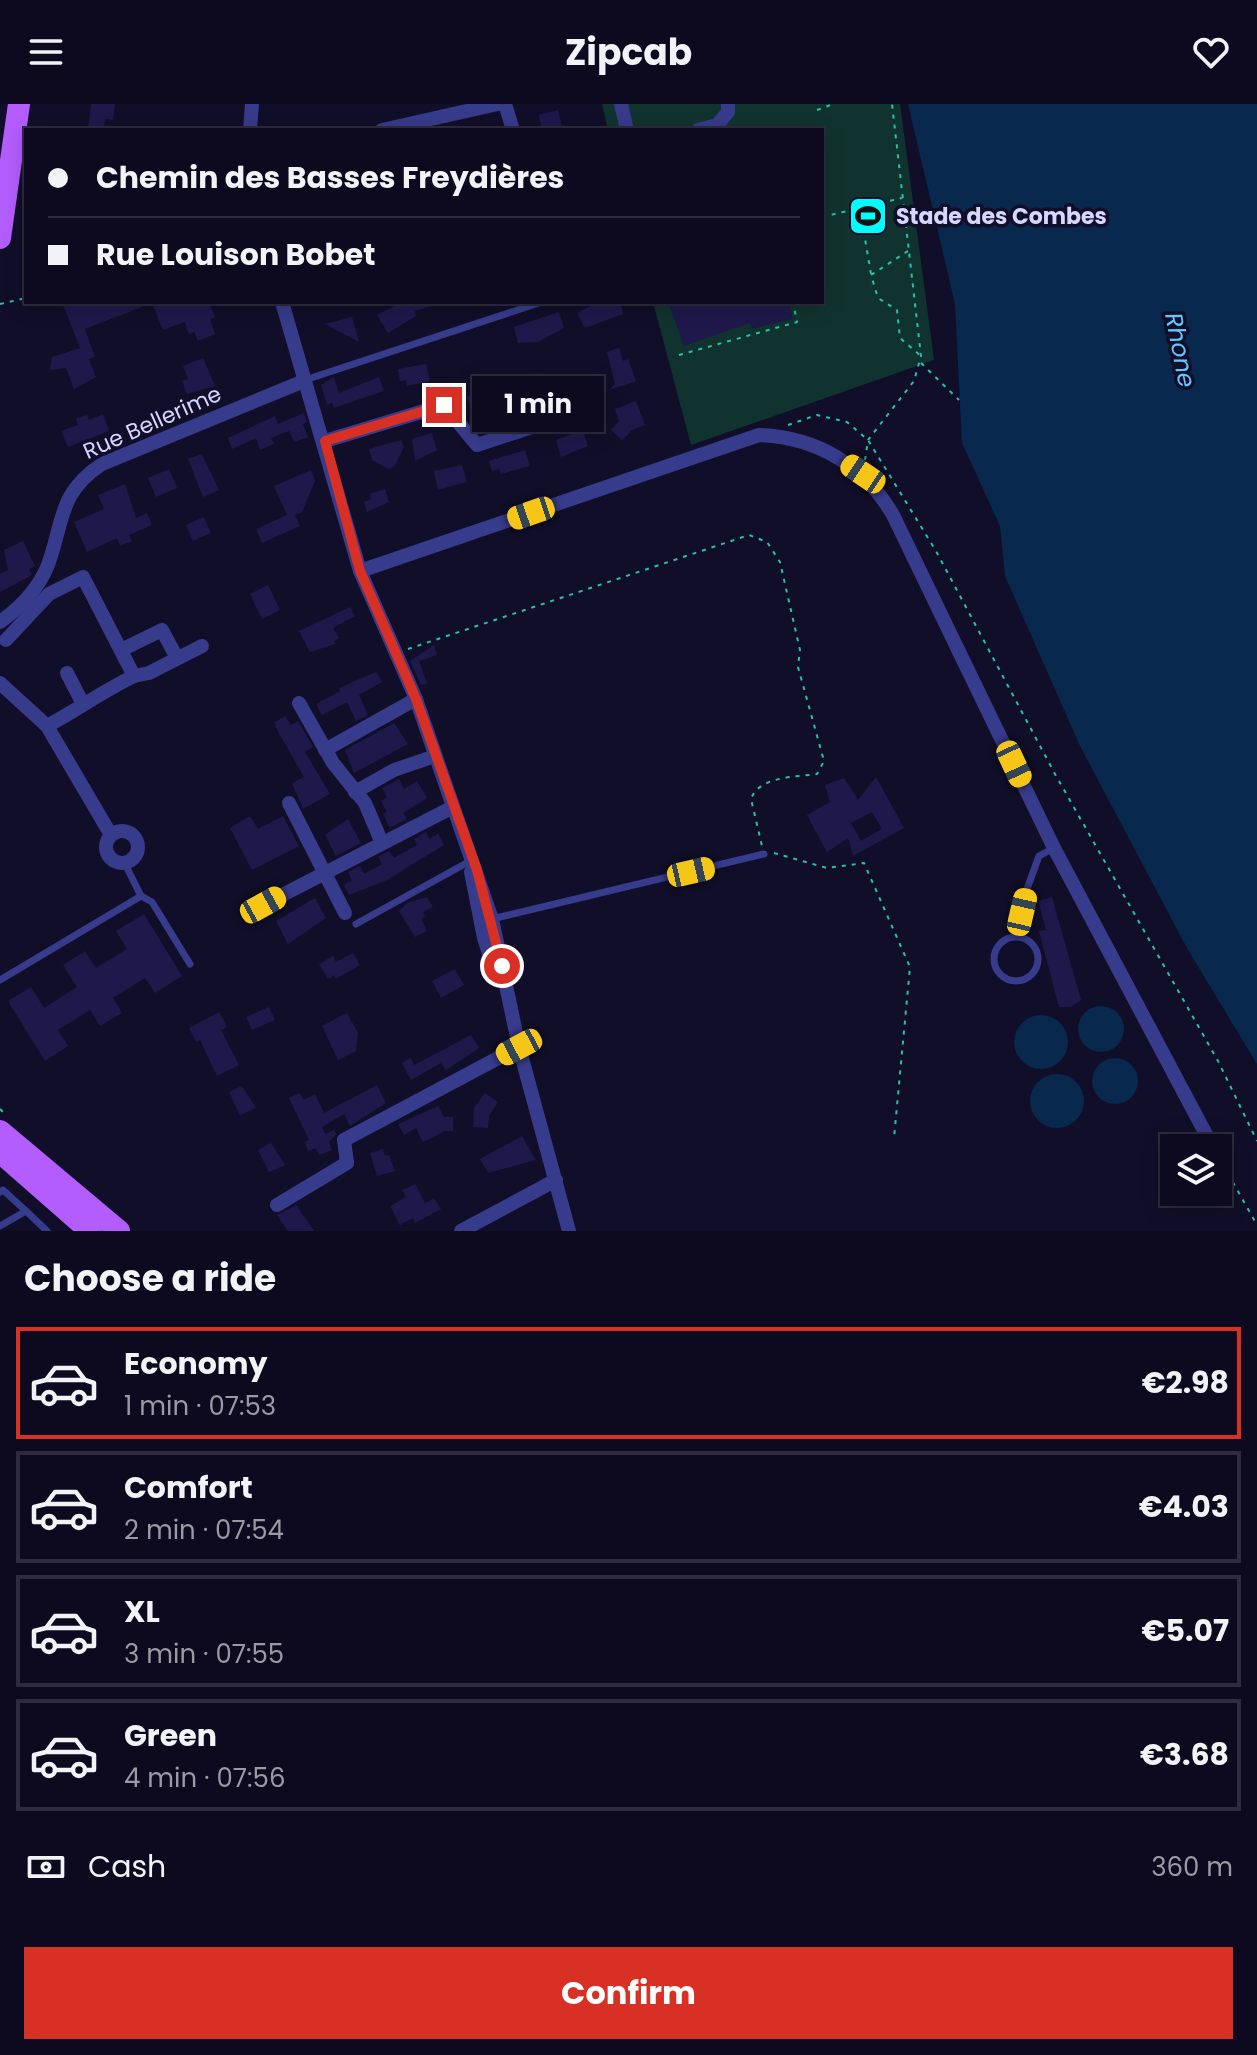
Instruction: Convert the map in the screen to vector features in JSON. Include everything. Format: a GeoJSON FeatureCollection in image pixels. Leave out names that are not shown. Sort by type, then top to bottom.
{"type":"FeatureCollection","features":[{"type":"Feature","properties":{"kind":"main road"},"geometry":{"type":"LineString","coordinates":[[0,238],[19,104]]}},
{"type":"Feature","properties":{"kind":"main road"},"geometry":{"type":"LineString","coordinates":[[0,1131],[119,1231]]}},
{"type":"Feature","properties":{"kind":"main road"},"geometry":{"type":"LineString","coordinates":[[0,1152],[90,1231]]}},
{"type":"Feature","properties":{"kind":"street"},"geometry":{"type":"LineString","coordinates":[[250,128],[252,104]]}},
{"type":"Feature","properties":{"kind":"street"},"geometry":{"type":"LineString","coordinates":[[391,128],[498,104]]}},
{"type":"Feature","properties":{"kind":"street"},"geometry":{"type":"LineString","coordinates":[[505,104],[512,128]]}},
{"type":"Feature","properties":{"kind":"street"},"geometry":{"type":"LineString","coordinates":[[621,104],[627,128]]}},
{"type":"Feature","properties":{"kind":"street"},"geometry":{"type":"LineString","coordinates":[[706,128],[717,125],[728,112],[728,104]]}},
{"type":"Feature","properties":{"kind":"street"},"geometry":{"type":"LineString","coordinates":[[283,304],[325,441],[360,571],[416,699],[492,919],[519,1047],[569,1231]]}},
{"type":"Feature","properties":{"kind":"street","name":"Rue Bellerime"},"geometry":{"type":"LineString","coordinates":[[1,621],[35,589],[47,568],[59,518],[71,492],[83,477],[102,464],[304,381]]}},
{"type":"Feature","properties":{"kind":"street"},"geometry":{"type":"LineString","coordinates":[[325,441],[444,405],[477,445],[572,414],[584,389]]}},
{"type":"Feature","properties":{"kind":"street"},"geometry":{"type":"LineString","coordinates":[[360,571],[759,435],[788,436],[812,445],[863,474],[880,493],[911,549],[1054,848],[1206,1134]]}},
{"type":"Feature","properties":{"kind":"street"},"geometry":{"type":"LineString","coordinates":[[6,640],[49,594],[83,577],[134,676]]}},
{"type":"Feature","properties":{"kind":"street"},"geometry":{"type":"LineString","coordinates":[[121,650],[162,630],[177,658]]}},
{"type":"Feature","properties":{"kind":"street"},"geometry":{"type":"LineString","coordinates":[[47,726],[134,676],[149,673],[202,646]]}},
{"type":"Feature","properties":{"kind":"street"},"geometry":{"type":"LineString","coordinates":[[67,673],[83,704]]}},
{"type":"Feature","properties":{"kind":"street"},"geometry":{"type":"LineString","coordinates":[[0,683],[47,726],[111,835]]}},
{"type":"Feature","properties":{"kind":"street"},"geometry":{"type":"LineString","coordinates":[[325,750],[416,699]]}},
{"type":"Feature","properties":{"kind":"street"},"geometry":{"type":"LineString","coordinates":[[299,703],[325,750],[370,812],[382,843]]}},
{"type":"Feature","properties":{"kind":"street"},"geometry":{"type":"LineString","coordinates":[[355,792],[394,770],[435,756]]}},
{"type":"Feature","properties":{"kind":"street"},"geometry":{"type":"LineString","coordinates":[[289,803],[351,919]]}},
{"type":"Feature","properties":{"kind":"street"},"geometry":{"type":"LineString","coordinates":[[263,905],[453,807]]}},
{"type":"Feature","properties":{"kind":"street"},"geometry":{"type":"LineString","coordinates":[[121,831],[135,838],[136,853],[124,862],[115,861],[108,854],[106,844],[111,835],[121,831]]}},
{"type":"Feature","properties":{"kind":"street"},"geometry":{"type":"LineString","coordinates":[[471,857],[471,877],[484,938],[512,1014]]}},
{"type":"Feature","properties":{"kind":"street"},"geometry":{"type":"LineString","coordinates":[[277,1205],[347,1163],[344,1140],[519,1047]]}},
{"type":"Feature","properties":{"kind":"street"},"geometry":{"type":"LineString","coordinates":[[461,1231],[556,1180]]}},
{"type":"Feature","properties":{"kind":"lane"},"geometry":{"type":"LineString","coordinates":[[304,381],[536,304]]}},
{"type":"Feature","properties":{"kind":"lane"},"geometry":{"type":"LineString","coordinates":[[1016,936],[1039,856],[1054,848]]}},
{"type":"Feature","properties":{"kind":"lane"},"geometry":{"type":"LineString","coordinates":[[492,919],[764,854]]}},
{"type":"Feature","properties":{"kind":"lane"},"geometry":{"type":"LineString","coordinates":[[351,919],[471,857]]}},
{"type":"Feature","properties":{"kind":"lane"},"geometry":{"type":"LineString","coordinates":[[124,862],[141,896],[152,902],[190,964]]}},
{"type":"Feature","properties":{"kind":"lane"},"geometry":{"type":"LineString","coordinates":[[0,980],[141,896]]}},
{"type":"Feature","properties":{"kind":"lane"},"geometry":{"type":"LineString","coordinates":[[1016,936],[1031,941],[1039,955],[1036,970],[1024,980],[1008,980],[996,970],[994,954],[1002,941],[1016,936]]}},
{"type":"Feature","properties":{"kind":"lane"},"geometry":{"type":"LineString","coordinates":[[2,1191],[47,1231]]}},
{"type":"Feature","properties":{"kind":"lane"},"geometry":{"type":"LineString","coordinates":[[0,1226],[26,1211]]}},
{"type":"Feature","properties":{"kind":"path"},"geometry":{"type":"LineString","coordinates":[[817,110],[833,104]]}},
{"type":"Feature","properties":{"kind":"path"},"geometry":{"type":"LineString","coordinates":[[863,474],[868,440],[914,381],[921,356],[892,104]]}},
{"type":"Feature","properties":{"kind":"path"},"geometry":{"type":"LineString","coordinates":[[824,217],[903,197]]}},
{"type":"Feature","properties":{"kind":"path"},"geometry":{"type":"LineString","coordinates":[[887,201],[864,233],[871,275],[878,298],[897,310],[900,338],[921,356]]}},
{"type":"Feature","properties":{"kind":"path"},"geometry":{"type":"LineString","coordinates":[[871,275],[910,250]]}},
{"type":"Feature","properties":{"kind":"path"},"geometry":{"type":"LineString","coordinates":[[0,304],[24,298]]}},
{"type":"Feature","properties":{"kind":"path"},"geometry":{"type":"LineString","coordinates":[[679,355],[797,322],[793,304]]}},
{"type":"Feature","properties":{"kind":"path"},"geometry":{"type":"LineString","coordinates":[[920,362],[959,400]]}},
{"type":"Feature","properties":{"kind":"path"},"geometry":{"type":"LineString","coordinates":[[788,425],[817,415],[847,422],[868,440],[936,551],[1055,774],[1218,1061],[1257,1141]]}},
{"type":"Feature","properties":{"kind":"path"},"geometry":{"type":"LineString","coordinates":[[396,653],[749,535],[767,542],[780,562],[800,650],[801,678],[824,761],[817,774],[769,782],[754,791],[751,799],[764,854],[776,853],[827,868],[864,863],[910,967],[894,1138]]}},
{"type":"Feature","properties":{"kind":"path"},"geometry":{"type":"LineString","coordinates":[[1232,1181],[1257,1225]]}},
{"type":"Feature","properties":{"kind":"green space","name":"Stade des Combes"},"geometry":{"type":"Polygon","coordinates":[[[602,104],[900,104],[934,360],[691,445],[654,304],[824,304],[824,128],[608,128],[602,104]]]}},
{"type":"Feature","properties":{"kind":"water","name":"Rhone"},"geometry":{"type":"Polygon","coordinates":[[[908,104],[1257,104],[1257,1064],[1188,950],[1080,746],[1005,576],[1000,526],[962,443],[955,304],[908,104]]]}},
{"type":"Feature","properties":{"kind":"water"},"geometry":{"type":"Polygon","coordinates":[[[1101,1006],[1118,1012],[1124,1029],[1118,1046],[1101,1052],[1084,1046],[1078,1029],[1084,1012],[1101,1006]]]}},
{"type":"Feature","properties":{"kind":"water"},"geometry":{"type":"Polygon","coordinates":[[[1041,1015],[1060,1023],[1068,1042],[1060,1061],[1041,1069],[1022,1061],[1014,1042],[1022,1023],[1041,1015]]]}},
{"type":"Feature","properties":{"kind":"water"},"geometry":{"type":"Polygon","coordinates":[[[1115,1058],[1131,1065],[1138,1081],[1131,1097],[1115,1104],[1099,1097],[1092,1081],[1099,1065],[1115,1058]]]}},
{"type":"Feature","properties":{"kind":"water"},"geometry":{"type":"Polygon","coordinates":[[[1057,1074],[1076,1082],[1084,1101],[1076,1120],[1057,1128],[1038,1120],[1030,1101],[1038,1082],[1057,1074]]]}},
{"type":"Feature","properties":{"kind":"building"},"geometry":{"type":"Polygon","coordinates":[[[91,104],[115,104],[113,120],[105,119],[103,128],[88,128],[91,104]]]}},
{"type":"Feature","properties":{"kind":"building"},"geometry":{"type":"Polygon","coordinates":[[[558,110],[562,128],[542,128],[539,115],[558,110]]]}},
{"type":"Feature","properties":{"kind":"building"},"geometry":{"type":"Polygon","coordinates":[[[63,304],[149,304],[85,329],[95,357],[89,359],[96,377],[74,389],[66,368],[50,370],[52,357],[80,348],[63,304]]]}},
{"type":"Feature","properties":{"kind":"building"},"geometry":{"type":"Polygon","coordinates":[[[152,304],[210,304],[215,317],[210,319],[215,334],[198,341],[194,332],[189,334],[185,322],[163,330],[152,304]]]}},
{"type":"Feature","properties":{"kind":"building"},"geometry":{"type":"Polygon","coordinates":[[[398,304],[436,305],[415,311],[416,316],[388,333],[377,315],[398,304]]]}},
{"type":"Feature","properties":{"kind":"building"},"geometry":{"type":"Polygon","coordinates":[[[620,304],[623,314],[585,328],[577,313],[592,305],[620,304]]]}},
{"type":"Feature","properties":{"kind":"building"},"geometry":{"type":"Polygon","coordinates":[[[669,304],[789,304],[793,319],[752,329],[750,323],[684,346],[669,304]]]}},
{"type":"Feature","properties":{"kind":"building"},"geometry":{"type":"Polygon","coordinates":[[[559,312],[564,328],[538,342],[518,343],[514,327],[559,312]]]}},
{"type":"Feature","properties":{"kind":"building"},"geometry":{"type":"Polygon","coordinates":[[[352,317],[359,342],[325,324],[352,317]]]}},
{"type":"Feature","properties":{"kind":"building"},"geometry":{"type":"Polygon","coordinates":[[[619,348],[623,361],[628,359],[636,381],[609,390],[615,384],[607,352],[619,348]]]}},
{"type":"Feature","properties":{"kind":"building"},"geometry":{"type":"Polygon","coordinates":[[[203,358],[215,386],[187,394],[182,381],[188,379],[183,366],[203,358]]]}},
{"type":"Feature","properties":{"kind":"building"},"geometry":{"type":"Polygon","coordinates":[[[426,364],[430,381],[407,386],[406,380],[400,381],[398,369],[426,364]]]}},
{"type":"Feature","properties":{"kind":"building"},"geometry":{"type":"Polygon","coordinates":[[[537,373],[542,391],[481,414],[480,409],[472,411],[467,397],[537,373]]]}},
{"type":"Feature","properties":{"kind":"building"},"geometry":{"type":"Polygon","coordinates":[[[334,377],[339,393],[379,377],[384,391],[334,408],[332,403],[327,405],[321,385],[334,377]]]}},
{"type":"Feature","properties":{"kind":"building"},"geometry":{"type":"Polygon","coordinates":[[[636,401],[645,425],[632,430],[622,440],[611,430],[619,421],[615,409],[636,401]]]}},
{"type":"Feature","properties":{"kind":"building"},"geometry":{"type":"Polygon","coordinates":[[[304,413],[307,422],[303,424],[308,437],[294,442],[289,431],[271,438],[274,444],[260,450],[256,438],[232,449],[228,438],[275,416],[278,424],[304,413]]]}},
{"type":"Feature","properties":{"kind":"building"},"geometry":{"type":"Polygon","coordinates":[[[103,414],[109,431],[68,447],[61,431],[78,425],[76,419],[87,415],[89,420],[103,414]]]}},
{"type":"Feature","properties":{"kind":"building"},"geometry":{"type":"Polygon","coordinates":[[[583,430],[588,446],[561,457],[556,440],[583,430]]]}},
{"type":"Feature","properties":{"kind":"building"},"geometry":{"type":"Polygon","coordinates":[[[432,433],[437,450],[415,461],[412,439],[432,433]]]}},
{"type":"Feature","properties":{"kind":"building"},"geometry":{"type":"Polygon","coordinates":[[[401,440],[404,447],[394,467],[388,469],[372,460],[369,449],[401,440]]]}},
{"type":"Feature","properties":{"kind":"building"},"geometry":{"type":"Polygon","coordinates":[[[525,450],[530,466],[501,474],[499,469],[492,471],[489,461],[525,450]]]}},
{"type":"Feature","properties":{"kind":"building"},"geometry":{"type":"Polygon","coordinates":[[[202,454],[219,490],[203,497],[188,459],[202,454]]]}},
{"type":"Feature","properties":{"kind":"building"},"geometry":{"type":"Polygon","coordinates":[[[462,465],[467,482],[438,490],[434,471],[462,465]]]}},
{"type":"Feature","properties":{"kind":"building"},"geometry":{"type":"Polygon","coordinates":[[[169,469],[177,488],[156,497],[148,478],[169,469]]]}},
{"type":"Feature","properties":{"kind":"building"},"geometry":{"type":"Polygon","coordinates":[[[311,470],[315,481],[302,512],[295,515],[300,526],[262,543],[256,529],[287,515],[274,486],[311,470]]]}},
{"type":"Feature","properties":{"kind":"building"},"geometry":{"type":"Polygon","coordinates":[[[125,484],[136,518],[147,513],[152,525],[129,535],[132,541],[120,546],[117,538],[87,552],[74,522],[104,509],[98,495],[125,484]]]}},
{"type":"Feature","properties":{"kind":"building"},"geometry":{"type":"Polygon","coordinates":[[[385,489],[389,502],[367,512],[364,502],[371,499],[370,494],[385,489]]]}},
{"type":"Feature","properties":{"kind":"building"},"geometry":{"type":"Polygon","coordinates":[[[204,517],[211,533],[193,541],[186,525],[204,517]]]}},
{"type":"Feature","properties":{"kind":"building"},"geometry":{"type":"Polygon","coordinates":[[[23,541],[35,566],[29,569],[32,575],[0,592],[0,574],[8,570],[4,550],[23,541]]]}},
{"type":"Feature","properties":{"kind":"building"},"geometry":{"type":"Polygon","coordinates":[[[268,585],[280,610],[262,619],[250,594],[268,585]]]}},
{"type":"Feature","properties":{"kind":"building"},"geometry":{"type":"Polygon","coordinates":[[[350,607],[355,616],[333,628],[339,638],[334,641],[335,644],[310,652],[299,631],[350,607]]]}},
{"type":"Feature","properties":{"kind":"building"},"geometry":{"type":"Polygon","coordinates":[[[434,645],[437,655],[419,661],[427,683],[421,685],[410,661],[434,645]]]}},
{"type":"Feature","properties":{"kind":"building"},"geometry":{"type":"Polygon","coordinates":[[[376,672],[382,682],[359,695],[368,715],[356,721],[347,702],[322,715],[316,704],[340,691],[339,688],[376,672]]]}},
{"type":"Feature","properties":{"kind":"building"},"geometry":{"type":"Polygon","coordinates":[[[285,716],[291,725],[298,721],[313,747],[305,752],[330,794],[303,809],[292,783],[304,777],[276,728],[275,722],[285,716]]]}},
{"type":"Feature","properties":{"kind":"building"},"geometry":{"type":"Polygon","coordinates":[[[394,723],[408,744],[354,773],[345,750],[394,723]]]}},
{"type":"Feature","properties":{"kind":"building"},"geometry":{"type":"Polygon","coordinates":[[[876,777],[904,828],[853,856],[848,838],[827,852],[807,815],[830,802],[825,785],[844,778],[858,800],[876,777]],[[872,812],[851,823],[861,841],[882,829],[872,812]]]}},
{"type":"Feature","properties":{"kind":"building"},"geometry":{"type":"Polygon","coordinates":[[[399,779],[404,789],[417,781],[427,798],[403,813],[407,819],[390,828],[383,814],[387,812],[381,801],[387,797],[382,788],[399,779]]]}},
{"type":"Feature","properties":{"kind":"building"},"geometry":{"type":"Polygon","coordinates":[[[250,816],[258,829],[283,816],[299,846],[252,870],[230,828],[250,816]]]}},
{"type":"Feature","properties":{"kind":"building"},"geometry":{"type":"Polygon","coordinates":[[[348,819],[361,843],[336,856],[325,835],[348,819]]]}},
{"type":"Feature","properties":{"kind":"building"},"geometry":{"type":"Polygon","coordinates":[[[426,832],[429,839],[438,834],[444,845],[387,880],[349,895],[344,885],[352,880],[348,872],[360,866],[364,874],[382,864],[378,857],[389,851],[394,858],[417,845],[414,839],[426,832]]]}},
{"type":"Feature","properties":{"kind":"building"},"geometry":{"type":"Polygon","coordinates":[[[427,897],[433,907],[423,912],[425,916],[421,919],[427,931],[415,937],[399,911],[407,903],[427,897]]]}},
{"type":"Feature","properties":{"kind":"building"},"geometry":{"type":"Polygon","coordinates":[[[1052,897],[1081,1000],[1071,1007],[1059,1007],[1039,931],[1046,930],[1038,901],[1052,897]]]}},
{"type":"Feature","properties":{"kind":"building"},"geometry":{"type":"Polygon","coordinates":[[[315,898],[326,918],[288,944],[276,921],[315,898]]]}},
{"type":"Feature","properties":{"kind":"building"},"geometry":{"type":"Polygon","coordinates":[[[144,914],[182,976],[155,993],[145,978],[113,998],[122,1013],[100,1026],[90,1010],[58,1030],[68,1046],[45,1061],[8,1001],[31,987],[44,1008],[77,987],[63,965],[85,951],[96,968],[127,949],[116,931],[144,914]]]}},
{"type":"Feature","properties":{"kind":"building"},"geometry":{"type":"Polygon","coordinates":[[[353,953],[360,965],[336,979],[334,975],[328,979],[319,964],[333,956],[336,962],[353,953]]]}},
{"type":"Feature","properties":{"kind":"building"},"geometry":{"type":"Polygon","coordinates":[[[455,969],[464,985],[441,998],[432,981],[455,969]]]}},
{"type":"Feature","properties":{"kind":"building"},"geometry":{"type":"Polygon","coordinates":[[[269,1007],[275,1020],[252,1030],[246,1017],[269,1007]]]}},
{"type":"Feature","properties":{"kind":"building"},"geometry":{"type":"Polygon","coordinates":[[[219,1012],[227,1027],[221,1030],[239,1065],[217,1076],[200,1040],[196,1042],[189,1028],[219,1012]]]}},
{"type":"Feature","properties":{"kind":"building"},"geometry":{"type":"Polygon","coordinates":[[[347,1013],[358,1033],[356,1051],[338,1060],[322,1026],[347,1013]]]}},
{"type":"Feature","properties":{"kind":"building"},"geometry":{"type":"Polygon","coordinates":[[[471,1035],[479,1048],[446,1070],[441,1063],[411,1080],[402,1063],[411,1058],[414,1065],[471,1035]]]}},
{"type":"Feature","properties":{"kind":"building"},"geometry":{"type":"Polygon","coordinates":[[[377,1085],[386,1103],[350,1126],[344,1114],[322,1127],[325,1134],[334,1130],[336,1134],[329,1142],[332,1150],[319,1155],[316,1148],[308,1151],[305,1142],[309,1140],[289,1098],[300,1093],[303,1100],[315,1094],[324,1113],[377,1085]]]}},
{"type":"Feature","properties":{"kind":"building"},"geometry":{"type":"Polygon","coordinates":[[[242,1086],[256,1108],[240,1115],[229,1092],[242,1086]]]}},
{"type":"Feature","properties":{"kind":"building"},"geometry":{"type":"Polygon","coordinates":[[[485,1093],[498,1102],[489,1116],[488,1128],[473,1127],[474,1108],[485,1093]]]}},
{"type":"Feature","properties":{"kind":"building"},"geometry":{"type":"Polygon","coordinates":[[[438,1106],[444,1117],[453,1117],[453,1131],[445,1131],[423,1142],[416,1128],[404,1135],[398,1124],[438,1106]]]}},
{"type":"Feature","properties":{"kind":"building"},"geometry":{"type":"Polygon","coordinates":[[[522,1136],[536,1160],[488,1173],[480,1159],[522,1136]]]}},
{"type":"Feature","properties":{"kind":"building"},"geometry":{"type":"Polygon","coordinates":[[[271,1143],[285,1165],[269,1172],[258,1150],[271,1143]]]}},
{"type":"Feature","properties":{"kind":"building"},"geometry":{"type":"Polygon","coordinates":[[[383,1149],[395,1171],[377,1176],[370,1153],[383,1149]]]}},
{"type":"Feature","properties":{"kind":"building"},"geometry":{"type":"Polygon","coordinates":[[[415,1184],[425,1203],[434,1198],[441,1209],[415,1223],[413,1218],[400,1225],[390,1206],[406,1197],[402,1190],[415,1184]]]}},
{"type":"Feature","properties":{"kind":"building"},"geometry":{"type":"Polygon","coordinates":[[[296,1205],[314,1231],[288,1231],[277,1215],[296,1205]]]}},
{"type":"Feature","properties":{"kind":"place","name":"Stade des Combes"},"geometry":{"type":"Point","coordinates":[868,216]}},
{"type":"Feature","properties":{"kind":"route"},"geometry":{"type":"LineString","coordinates":[[444,405],[325,441],[360,571],[416,699],[477,870],[502,966]]}}]}
